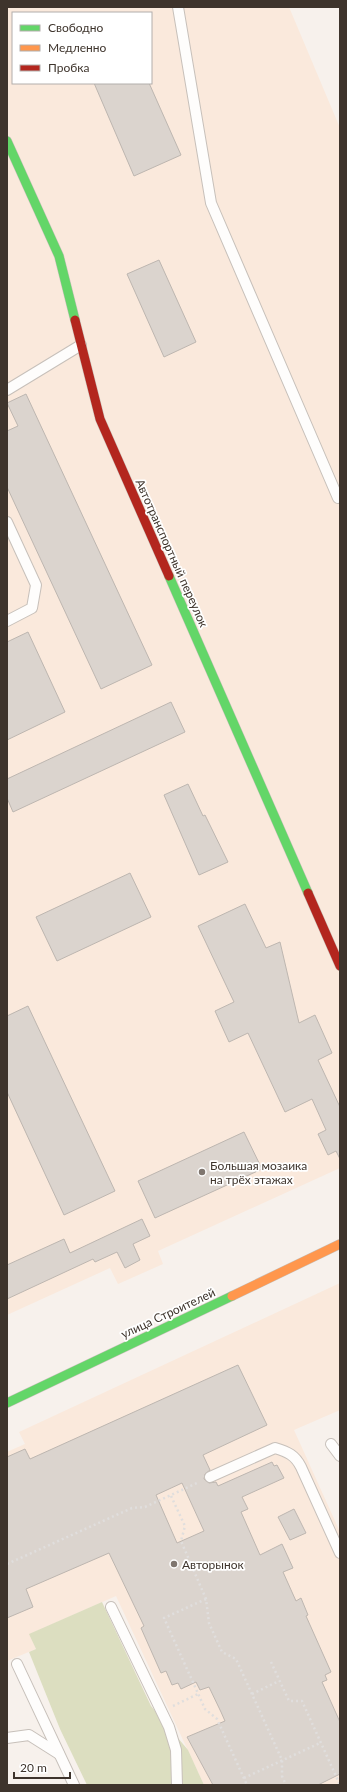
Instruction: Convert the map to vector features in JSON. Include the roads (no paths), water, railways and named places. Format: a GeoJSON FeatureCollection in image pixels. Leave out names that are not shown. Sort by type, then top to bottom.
{"type":"FeatureCollection","features":[{"type":"Feature","properties":{"kind":"street","name":"Автотранспортный переулок"},"geometry":{"type":"LineString","coordinates":[[7,141],[59,256],[100,419],[339,963]]}},
{"type":"Feature","properties":{"kind":"street","name":"улица Строителей"},"geometry":{"type":"LineString","coordinates":[[7,1402],[340,1244]]}},
{"type":"Feature","properties":{"kind":"lane"},"geometry":{"type":"LineString","coordinates":[[178,7],[211,203],[338,498]]}},
{"type":"Feature","properties":{"kind":"lane"},"geometry":{"type":"LineString","coordinates":[[7,390],[81,344]]}},
{"type":"Feature","properties":{"kind":"lane"},"geometry":{"type":"LineString","coordinates":[[7,522],[36,585],[32,608],[7,621]]}},
{"type":"Feature","properties":{"kind":"lane"},"geometry":{"type":"LineString","coordinates":[[331,1444],[340,1456]]}},
{"type":"Feature","properties":{"kind":"lane"},"geometry":{"type":"LineString","coordinates":[[210,1478],[275,1448],[295,1456],[340,1553]]}},
{"type":"Feature","properties":{"kind":"lane"},"geometry":{"type":"LineString","coordinates":[[111,1607],[169,1727],[176,1750],[177,1785]]}},
{"type":"Feature","properties":{"kind":"lane"},"geometry":{"type":"LineString","coordinates":[[16,1664],[74,1785]]}},
{"type":"Feature","properties":{"kind":"lane"},"geometry":{"type":"LineString","coordinates":[[7,1738],[29,1735],[59,1754]]}},
{"type":"Feature","properties":{"kind":"place","name":"Большая мозаика на трёх этажах"},"geometry":{"type":"Point","coordinates":[202,1172]}},
{"type":"Feature","properties":{"kind":"place","name":"Авторынок"},"geometry":{"type":"Point","coordinates":[174,1564]}}]}
